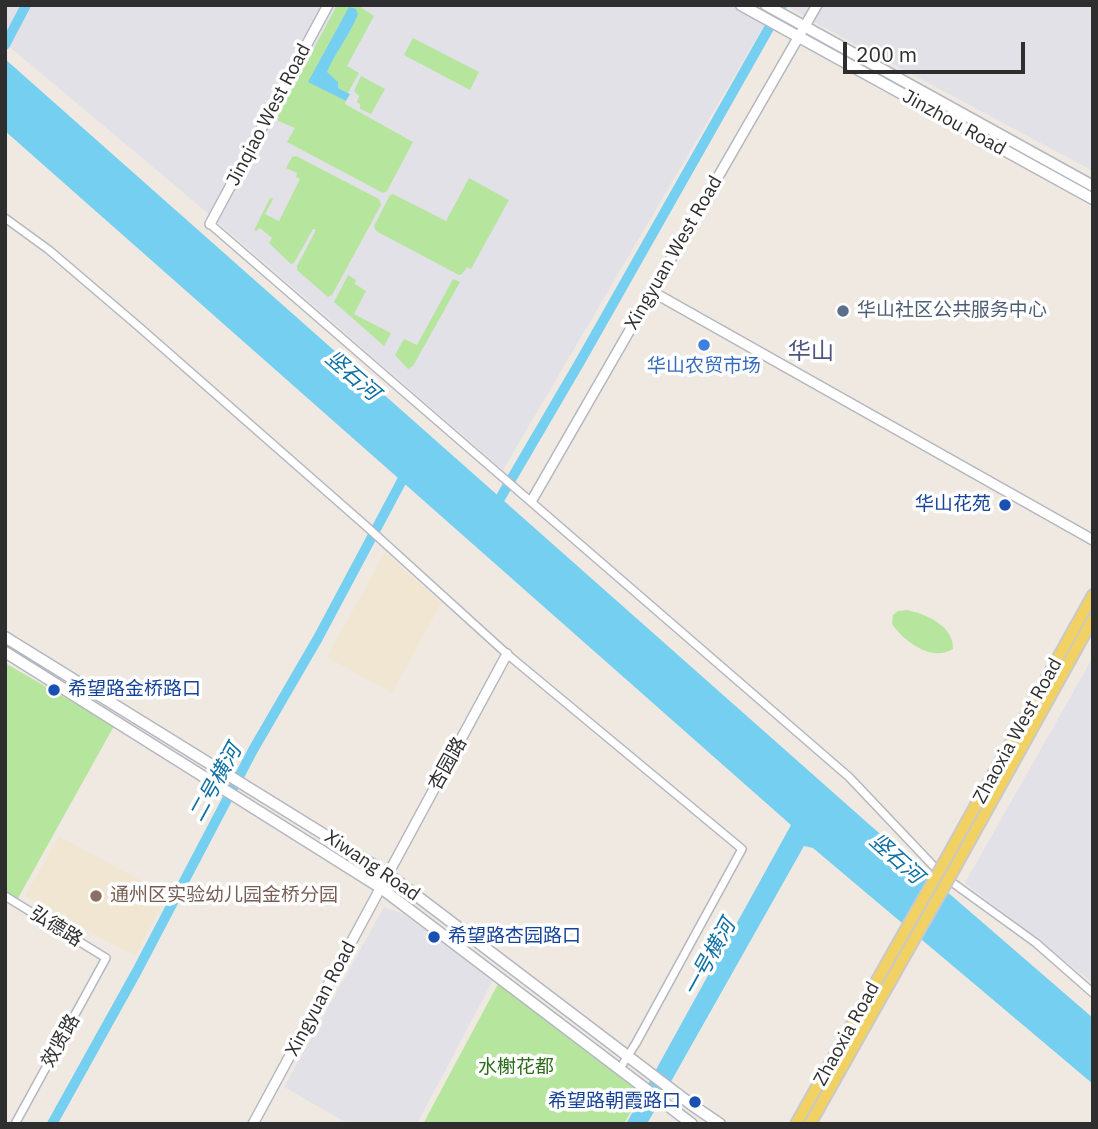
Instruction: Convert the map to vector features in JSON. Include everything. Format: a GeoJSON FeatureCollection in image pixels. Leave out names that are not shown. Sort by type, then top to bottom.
{"type":"FeatureCollection","features":[{"type":"Feature","properties":{"kind":"main road","name":"Jinzhou Road"},"geometry":{"type":"LineString","coordinates":[[741,5],[1093,199]]}},
{"type":"Feature","properties":{"kind":"main road","name":"Jinzhou Road"},"geometry":{"type":"LineString","coordinates":[[766,5],[1093,186]]}},
{"type":"Feature","properties":{"kind":"main road","name":"Zhaoxia West Road"},"geometry":{"type":"LineString","coordinates":[[947,869],[1093,595]]}},
{"type":"Feature","properties":{"kind":"main road","name":"Zhaoxia West Road"},"geometry":{"type":"LineString","coordinates":[[947,869],[1093,619]]}},
{"type":"Feature","properties":{"kind":"main road","name":"Xiwang Road"},"geometry":{"type":"LineString","coordinates":[[5,637],[388,874],[720,1124]]}},
{"type":"Feature","properties":{"kind":"main road","name":"Xiwang Road"},"geometry":{"type":"LineString","coordinates":[[5,652],[381,888],[692,1124]]}},
{"type":"Feature","properties":{"kind":"main road"},"geometry":{"type":"LineString","coordinates":[[902,948],[947,869]]}},
{"type":"Feature","properties":{"kind":"main road","name":"Zhaoxia Road"},"geometry":{"type":"LineString","coordinates":[[796,1124],[902,948]]}},
{"type":"Feature","properties":{"kind":"main road","name":"Zhaoxia Road"},"geometry":{"type":"LineString","coordinates":[[810,1124],[902,948]]}},
{"type":"Feature","properties":{"kind":"street","name":"Jinqiao West Road"},"geometry":{"type":"LineString","coordinates":[[210,224],[328,5]]}},
{"type":"Feature","properties":{"kind":"street","name":"Xingyuan West Road"},"geometry":{"type":"LineString","coordinates":[[532,500],[817,5]]}},
{"type":"Feature","properties":{"kind":"street"},"geometry":{"type":"LineString","coordinates":[[5,218],[89,284],[366,526],[507,654],[742,849],[619,1070]]}},
{"type":"Feature","properties":{"kind":"street"},"geometry":{"type":"LineString","coordinates":[[210,224],[849,777],[942,874],[1036,943],[1093,993]]}},
{"type":"Feature","properties":{"kind":"street"},"geometry":{"type":"LineString","coordinates":[[652,291],[1093,540]]}},
{"type":"Feature","properties":{"kind":"street","name":"杏园路"},"geometry":{"type":"LineString","coordinates":[[388,874],[507,654]]}},
{"type":"Feature","properties":{"kind":"street","name":"Xingyuan Road"},"geometry":{"type":"LineString","coordinates":[[253,1124],[388,874]]}},
{"type":"Feature","properties":{"kind":"street","name":"弘德路"},"geometry":{"type":"LineString","coordinates":[[5,896],[106,958]]}},
{"type":"Feature","properties":{"kind":"street","name":"效贤路"},"geometry":{"type":"LineString","coordinates":[[15,1124],[106,958]]}},
{"type":"Feature","properties":{"kind":"shaded area"},"geometry":{"type":"Polygon","coordinates":[[[5,5],[776,5],[503,470],[191,199],[5,43],[5,5]]]}},
{"type":"Feature","properties":{"kind":"shaded area"},"geometry":{"type":"Polygon","coordinates":[[[786,5],[1093,5],[1093,171],[814,22],[786,5]]]}},
{"type":"Feature","properties":{"kind":"shaded area"},"geometry":{"type":"Polygon","coordinates":[[[385,553],[441,603],[392,693],[327,657],[385,553]]]}},
{"type":"Feature","properties":{"kind":"shaded area"},"geometry":{"type":"Polygon","coordinates":[[[1093,657],[1093,983],[965,883],[1093,657]]]}},
{"type":"Feature","properties":{"kind":"shaded area","name":"通州区实验幼儿园金桥分园"},"geometry":{"type":"Polygon","coordinates":[[[59,836],[167,895],[135,956],[25,896],[59,836]]]}},
{"type":"Feature","properties":{"kind":"shaded area"},"geometry":{"type":"Polygon","coordinates":[[[384,907],[403,914],[493,980],[417,1124],[349,1124],[284,1087],[384,907]]]}},
{"type":"Feature","properties":{"kind":"green space"},"geometry":{"type":"Polygon","coordinates":[[[337,5],[357,5],[374,16],[347,66],[359,73],[348,93],[338,88],[338,82],[326,72],[358,14],[309,82],[413,142],[387,191],[383,193],[287,142],[295,128],[278,121],[278,116],[337,5]]]}},
{"type":"Feature","properties":{"kind":"green space"},"geometry":{"type":"Polygon","coordinates":[[[413,38],[479,72],[470,90],[404,55],[413,38]]]}},
{"type":"Feature","properties":{"kind":"green space"},"geometry":{"type":"Polygon","coordinates":[[[361,76],[385,89],[371,114],[360,109],[357,102],[359,96],[354,91],[361,76]]]}},
{"type":"Feature","properties":{"kind":"green space"},"geometry":{"type":"Polygon","coordinates":[[[296,156],[379,199],[381,205],[332,295],[328,297],[297,270],[316,230],[313,229],[291,264],[269,243],[272,238],[260,228],[254,230],[270,198],[273,199],[265,214],[279,221],[300,179],[296,177],[297,173],[286,168],[292,157],[296,156]]]}},
{"type":"Feature","properties":{"kind":"green space"},"geometry":{"type":"Polygon","coordinates":[[[469,178],[509,200],[471,269],[467,267],[459,275],[376,231],[374,226],[393,194],[446,221],[469,178]]]}},
{"type":"Feature","properties":{"kind":"green space"},"geometry":{"type":"Polygon","coordinates":[[[348,275],[366,291],[354,314],[391,333],[384,346],[334,302],[348,275]]]}},
{"type":"Feature","properties":{"kind":"green space"},"geometry":{"type":"Polygon","coordinates":[[[453,279],[460,282],[413,366],[408,369],[395,355],[404,339],[417,345],[453,279]]]}},
{"type":"Feature","properties":{"kind":"green space"},"geometry":{"type":"Polygon","coordinates":[[[907,610],[937,622],[949,634],[953,649],[927,652],[911,643],[892,624],[893,615],[907,610]]]}},
{"type":"Feature","properties":{"kind":"green space"},"geometry":{"type":"Polygon","coordinates":[[[5,663],[114,726],[17,900],[5,893],[5,663]]]}},
{"type":"Feature","properties":{"kind":"green space","name":"水榭花都"},"geometry":{"type":"Polygon","coordinates":[[[498,984],[641,1093],[624,1124],[423,1124],[498,984]]]}},
{"type":"Feature","properties":{"kind":"water"},"geometry":{"type":"Polygon","coordinates":[[[349,7],[356,9],[358,14],[327,72],[338,82],[338,88],[350,94],[346,101],[308,82],[349,7]]]}},
{"type":"Feature","properties":{"kind":"water","name":"竖石河"},"geometry":{"type":"Polygon","coordinates":[[[5,59],[871,826],[1093,1018],[1093,1084],[813,848],[804,846],[647,1124],[626,1124],[791,825],[5,131],[5,59]]]}},
{"type":"Feature","properties":{"kind":"waterway"},"geometry":{"type":"LineString","coordinates":[[5,45],[26,5]]}},
{"type":"Feature","properties":{"kind":"waterway"},"geometry":{"type":"LineString","coordinates":[[495,507],[782,5]]}},
{"type":"Feature","properties":{"kind":"waterway","name":"二号横河"},"geometry":{"type":"LineString","coordinates":[[52,1124],[407,471]]}},
{"type":"Feature","properties":{"kind":"place","name":"华山社区公共服务中心"},"geometry":{"type":"Point","coordinates":[843,311]}},
{"type":"Feature","properties":{"kind":"place","name":"华山农贸市场"},"geometry":{"type":"Point","coordinates":[704,345]}},
{"type":"Feature","properties":{"kind":"place","name":"华山花苑"},"geometry":{"type":"Point","coordinates":[1005,505]}},
{"type":"Feature","properties":{"kind":"place","name":"希望路金桥路口"},"geometry":{"type":"Point","coordinates":[54,690]}},
{"type":"Feature","properties":{"kind":"place","name":"通州区实验幼儿园金桥分园"},"geometry":{"type":"Point","coordinates":[96,896]}},
{"type":"Feature","properties":{"kind":"place","name":"希望路杏园路口"},"geometry":{"type":"Point","coordinates":[434,937]}},
{"type":"Feature","properties":{"kind":"place","name":"希望路朝霞路口"},"geometry":{"type":"Point","coordinates":[695,1102]}},
{"type":"Feature","properties":{"kind":"district","name":"华山"},"geometry":{"type":"Point","coordinates":[811,352]}},
{"type":"Feature","properties":{"kind":"water label","name":"一号横河"},"geometry":{"type":"Point","coordinates":[710,958]}}]}
